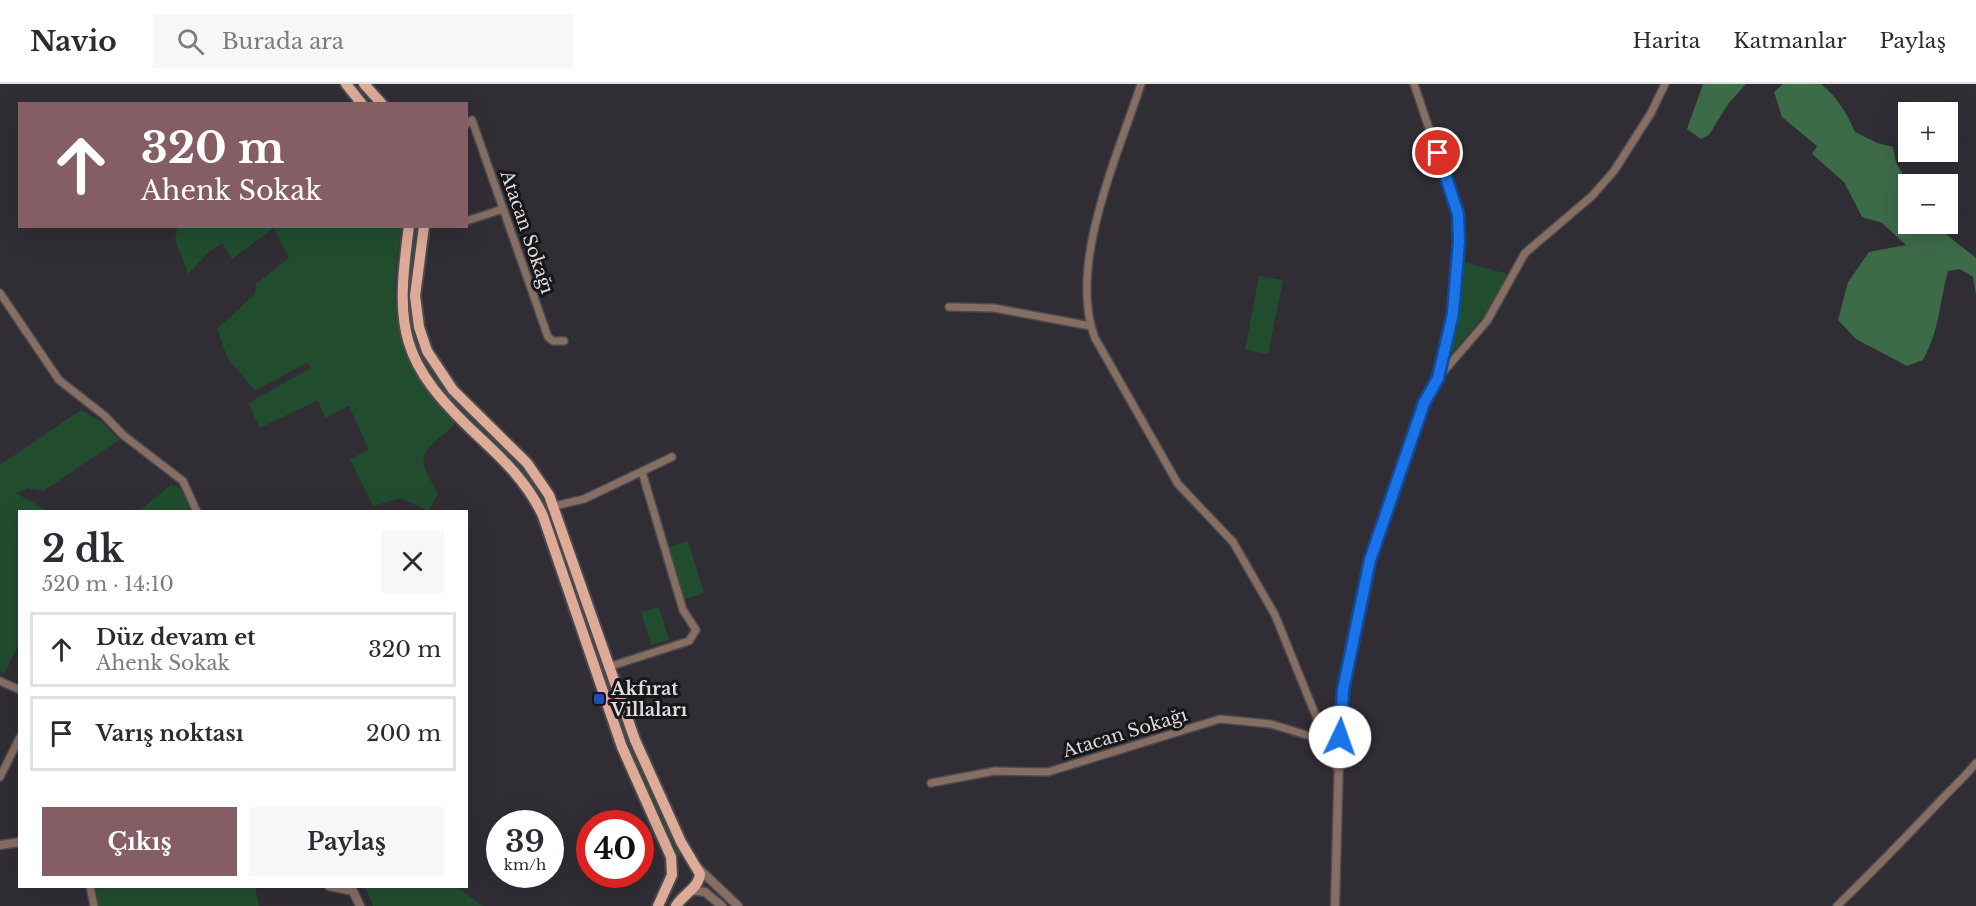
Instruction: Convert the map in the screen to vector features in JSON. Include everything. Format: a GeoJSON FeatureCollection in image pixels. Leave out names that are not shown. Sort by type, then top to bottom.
{"type":"FeatureCollection","features":[{"type":"Feature","properties":{"kind":"main road"},"geometry":{"type":"LineString","coordinates":[[346,84],[360,102]]}},
{"type":"Feature","properties":{"kind":"main road"},"geometry":{"type":"LineString","coordinates":[[364,84],[380,102]]}},
{"type":"Feature","properties":{"kind":"main road"},"geometry":{"type":"LineString","coordinates":[[409,228],[401,298],[403,322],[410,349],[438,394],[511,468],[539,507],[622,747],[671,857],[672,875],[677,886],[689,890]]}},
{"type":"Feature","properties":{"kind":"main road"},"geometry":{"type":"LineString","coordinates":[[424,228],[415,296],[419,327],[427,351],[439,372],[462,400],[527,463],[554,506],[635,740],[681,842],[700,874],[699,882],[676,906]]}},
{"type":"Feature","properties":{"kind":"main road"},"geometry":{"type":"LineString","coordinates":[[658,906],[676,867],[684,862],[697,866]]}},
{"type":"Feature","properties":{"kind":"street"},"geometry":{"type":"LineString","coordinates":[[1141,84],[1107,189],[1086,271],[1087,313],[1091,326],[1126,395],[1178,483],[1233,542],[1275,615],[1341,775]]}},
{"type":"Feature","properties":{"kind":"street"},"geometry":{"type":"LineString","coordinates":[[1414,84],[1454,198],[1459,241],[1453,313],[1438,378]]}},
{"type":"Feature","properties":{"kind":"street"},"geometry":{"type":"LineString","coordinates":[[1335,906],[1343,690],[1370,560],[1424,403],[1438,378],[1487,321],[1525,253],[1592,196],[1614,171],[1651,113],[1665,84]]}},
{"type":"Feature","properties":{"kind":"street","name":"Atacan Sokağı"},"geometry":{"type":"LineString","coordinates":[[469,122],[503,209],[548,338],[553,341],[564,341]]}},
{"type":"Feature","properties":{"kind":"street"},"geometry":{"type":"LineString","coordinates":[[468,219],[503,209]]}},
{"type":"Feature","properties":{"kind":"street"},"geometry":{"type":"LineString","coordinates":[[0,293],[59,380],[105,416],[123,435],[183,481],[196,510]]}},
{"type":"Feature","properties":{"kind":"street"},"geometry":{"type":"LineString","coordinates":[[0,308],[6,302]]}},
{"type":"Feature","properties":{"kind":"street"},"geometry":{"type":"LineString","coordinates":[[949,308],[994,308],[1091,326]]}},
{"type":"Feature","properties":{"kind":"street"},"geometry":{"type":"LineString","coordinates":[[554,506],[584,499],[672,457]]}},
{"type":"Feature","properties":{"kind":"street"},"geometry":{"type":"LineString","coordinates":[[608,667],[689,641],[696,630],[683,610],[642,472]]}},
{"type":"Feature","properties":{"kind":"street"},"geometry":{"type":"LineString","coordinates":[[0,681],[18,689]]}},
{"type":"Feature","properties":{"kind":"street","name":"Atacan Sokağı"},"geometry":{"type":"LineString","coordinates":[[931,783],[994,771],[1047,772],[1220,719],[1271,724],[1326,741]]}},
{"type":"Feature","properties":{"kind":"street"},"geometry":{"type":"LineString","coordinates":[[0,777],[18,741]]}},
{"type":"Feature","properties":{"kind":"street"},"geometry":{"type":"LineString","coordinates":[[1837,906],[1896,849],[1976,763]]}},
{"type":"Feature","properties":{"kind":"street"},"geometry":{"type":"LineString","coordinates":[[0,845],[18,842]]}},
{"type":"Feature","properties":{"kind":"street"},"geometry":{"type":"LineString","coordinates":[[697,866],[738,906]]}},
{"type":"Feature","properties":{"kind":"street"},"geometry":{"type":"LineString","coordinates":[[90,888],[94,906]]}},
{"type":"Feature","properties":{"kind":"street"},"geometry":{"type":"LineString","coordinates":[[352,889],[360,906]]}},
{"type":"Feature","properties":{"kind":"street"},"geometry":{"type":"LineString","coordinates":[[689,890],[705,892],[722,906]]}},
{"type":"Feature","properties":{"kind":"green space"},"geometry":{"type":"Polygon","coordinates":[[[1703,84],[1746,84],[1728,104],[1709,135],[1701,139],[1687,129],[1703,84]]]}},
{"type":"Feature","properties":{"kind":"green space"},"geometry":{"type":"Polygon","coordinates":[[[1783,84],[1821,84],[1841,106],[1855,132],[1877,143],[1893,147],[1896,163],[1903,174],[1898,174],[1898,234],[1946,234],[1976,258],[1976,295],[1973,277],[1960,269],[1948,271],[1936,327],[1923,360],[1907,366],[1856,339],[1838,320],[1848,282],[1869,252],[1906,245],[1882,223],[1862,217],[1844,182],[1812,154],[1817,146],[1782,117],[1774,92],[1783,84]]]}},
{"type":"Feature","properties":{"kind":"green space"},"geometry":{"type":"Polygon","coordinates":[[[177,228],[274,228],[232,259],[222,243],[209,252],[188,274],[175,240],[177,228]]]}},
{"type":"Feature","properties":{"kind":"green space"},"geometry":{"type":"Polygon","coordinates":[[[274,228],[402,228],[395,283],[400,331],[407,354],[419,376],[434,398],[454,420],[454,425],[424,455],[426,470],[438,494],[429,510],[401,498],[373,506],[350,459],[369,450],[349,406],[325,418],[318,400],[260,428],[248,403],[311,368],[308,362],[255,391],[228,359],[217,329],[255,294],[256,284],[289,258],[274,228]]]}},
{"type":"Feature","properties":{"kind":"green space"},"geometry":{"type":"Polygon","coordinates":[[[414,228],[418,228],[411,274],[411,310],[420,344],[442,382],[504,445],[535,483],[553,517],[567,555],[562,556],[546,511],[521,470],[454,403],[425,366],[415,345],[409,322],[407,298],[414,228]]]}},
{"type":"Feature","properties":{"kind":"green space"},"geometry":{"type":"Polygon","coordinates":[[[1463,262],[1508,274],[1491,308],[1452,353],[1448,352],[1458,315],[1463,262]]]}},
{"type":"Feature","properties":{"kind":"green space"},"geometry":{"type":"Polygon","coordinates":[[[1259,276],[1283,280],[1268,354],[1245,350],[1259,276]]]}},
{"type":"Feature","properties":{"kind":"green space"},"geometry":{"type":"Polygon","coordinates":[[[81,410],[102,422],[119,440],[43,491],[28,488],[16,493],[46,510],[18,510],[18,646],[4,674],[0,672],[0,465],[81,410]]]}},
{"type":"Feature","properties":{"kind":"green space"},"geometry":{"type":"Polygon","coordinates":[[[171,485],[182,489],[192,510],[140,510],[171,485]]]}},
{"type":"Feature","properties":{"kind":"green space"},"geometry":{"type":"Polygon","coordinates":[[[688,541],[704,593],[682,600],[666,548],[688,541]]]}},
{"type":"Feature","properties":{"kind":"green space"},"geometry":{"type":"Polygon","coordinates":[[[571,567],[626,732],[682,856],[676,857],[624,738],[566,568],[571,567]]]}},
{"type":"Feature","properties":{"kind":"green space"},"geometry":{"type":"Polygon","coordinates":[[[659,607],[669,640],[651,645],[641,612],[659,607]]]}},
{"type":"Feature","properties":{"kind":"green space"},"geometry":{"type":"Polygon","coordinates":[[[95,888],[255,888],[259,906],[99,906],[95,888]]]}},
{"type":"Feature","properties":{"kind":"green space"},"geometry":{"type":"Polygon","coordinates":[[[365,888],[458,888],[483,906],[373,906],[365,888]]]}},
{"type":"Feature","properties":{"kind":"place","name":"Akfırat Villaları"},"geometry":{"type":"Point","coordinates":[599,699]}},
{"type":"Feature","properties":{"kind":"route"},"geometry":{"type":"LineString","coordinates":[[1340,737],[1343,690],[1370,560],[1424,403],[1438,378],[1453,313],[1459,241],[1458,214],[1438,153]]}}]}
